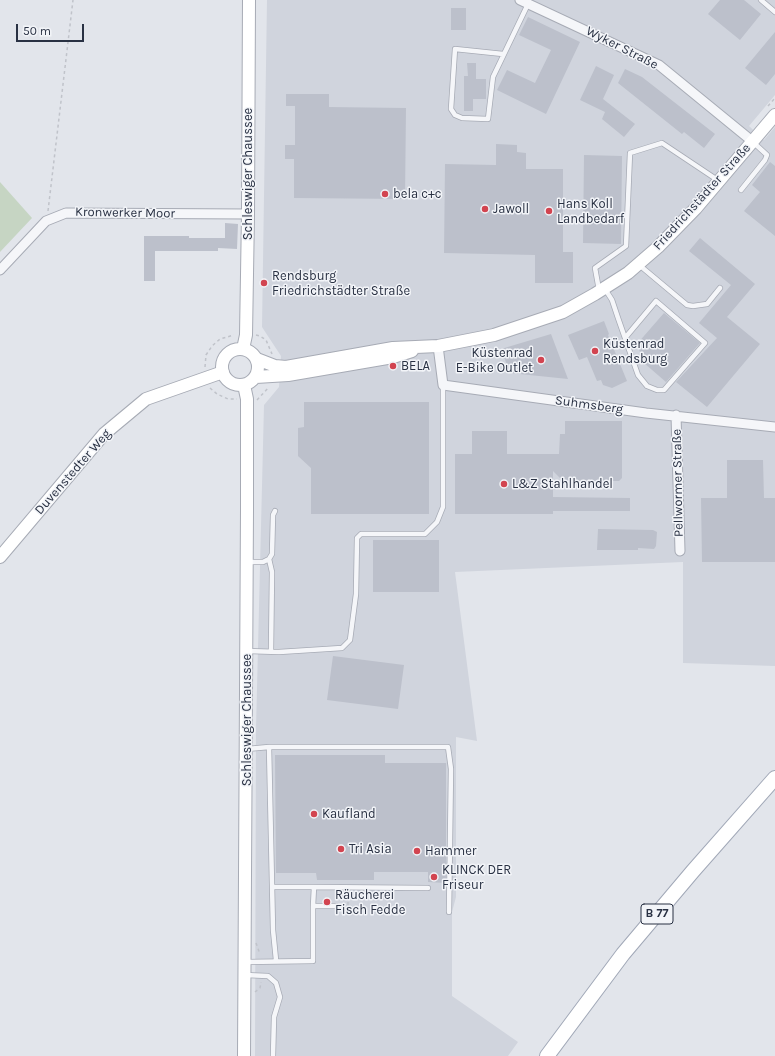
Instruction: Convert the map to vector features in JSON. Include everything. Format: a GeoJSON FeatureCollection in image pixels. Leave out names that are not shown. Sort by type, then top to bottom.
{"type":"FeatureCollection","features":[{"type":"Feature","properties":{"kind":"main road","name":"Schleswiger Chaussee"},"geometry":{"type":"LineString","coordinates":[[243,349],[246,335],[249,0]]}},
{"type":"Feature","properties":{"kind":"main road","name":"Friedrichstädter Straße"},"geometry":{"type":"LineString","coordinates":[[257,359],[275,366],[286,367],[393,348],[438,346],[494,335],[525,326],[563,312],[602,290],[638,264],[658,247],[775,115]]}},
{"type":"Feature","properties":{"kind":"main road","name":"Friedrichstädter Straße"},"geometry":{"type":"LineString","coordinates":[[256,377],[288,375],[393,357],[425,347]]}},
{"type":"Feature","properties":{"kind":"main road"},"geometry":{"type":"LineString","coordinates":[[243,349],[251,352],[257,359],[259,369],[256,377],[250,383],[244,385],[231,383],[223,372],[222,366],[226,356],[232,351],[243,349]]}},
{"type":"Feature","properties":{"kind":"main road","name":"Duvenstedter Weg"},"geometry":{"type":"LineString","coordinates":[[0,557],[104,434],[146,399],[223,372]]}},
{"type":"Feature","properties":{"kind":"main road","name":"Schleswiger Chaussee"},"geometry":{"type":"LineString","coordinates":[[244,385],[247,399],[247,749],[244,1056]]}},
{"type":"Feature","properties":{"kind":"main road","name":"B 77"},"geometry":{"type":"LineString","coordinates":[[547,1056],[624,954],[692,871],[775,778]]}},
{"type":"Feature","properties":{"kind":"street","name":"Wyker Straße"},"geometry":{"type":"LineString","coordinates":[[524,2],[659,65],[752,142]]}},
{"type":"Feature","properties":{"kind":"street","name":"Kronwerker Moor"},"geometry":{"type":"LineString","coordinates":[[0,270],[46,221],[66,213],[248,214]]}},
{"type":"Feature","properties":{"kind":"street"},"geometry":{"type":"LineString","coordinates":[[438,346],[443,385]]}},
{"type":"Feature","properties":{"kind":"street","name":"Suhmsberg"},"geometry":{"type":"LineString","coordinates":[[443,385],[638,412],[775,427]]}},
{"type":"Feature","properties":{"kind":"street","name":"Pellwormer Straße"},"geometry":{"type":"LineString","coordinates":[[676,415],[680,551]]}},
{"type":"Feature","properties":{"kind":"lane"},"geometry":{"type":"LineString","coordinates":[[761,0],[775,12]]}},
{"type":"Feature","properties":{"kind":"lane"},"geometry":{"type":"LineString","coordinates":[[503,54],[455,49],[450,109],[455,115],[462,118],[488,119],[492,82],[524,2]]}},
{"type":"Feature","properties":{"kind":"lane"},"geometry":{"type":"LineString","coordinates":[[741,190],[765,160],[767,155],[752,142]]}},
{"type":"Feature","properties":{"kind":"lane"},"geometry":{"type":"LineString","coordinates":[[625,338],[656,301],[705,343],[664,390],[657,390],[648,386],[638,375],[625,338],[612,300],[602,290],[595,268],[626,246],[630,153],[662,143],[718,181]]}},
{"type":"Feature","properties":{"kind":"lane"},"geometry":{"type":"LineString","coordinates":[[638,264],[687,305],[707,304],[720,288]]}},
{"type":"Feature","properties":{"kind":"lane"},"geometry":{"type":"LineString","coordinates":[[247,651],[271,652],[342,648],[350,640],[355,602],[357,538],[361,534],[425,534],[437,522],[442,507],[443,385]]}},
{"type":"Feature","properties":{"kind":"lane"},"geometry":{"type":"LineString","coordinates":[[247,562],[263,562],[269,559],[272,554],[273,515],[275,510]]}},
{"type":"Feature","properties":{"kind":"lane"},"geometry":{"type":"LineString","coordinates":[[269,559],[272,572],[271,652]]}},
{"type":"Feature","properties":{"kind":"lane"},"geometry":{"type":"LineString","coordinates":[[247,749],[269,747],[448,747],[451,769],[450,912]]}},
{"type":"Feature","properties":{"kind":"lane"},"geometry":{"type":"LineString","coordinates":[[269,747],[273,930],[276,960]]}},
{"type":"Feature","properties":{"kind":"lane"},"geometry":{"type":"LineString","coordinates":[[272,887],[428,888]]}},
{"type":"Feature","properties":{"kind":"lane"},"geometry":{"type":"LineString","coordinates":[[245,962],[276,960],[313,961],[314,887]]}},
{"type":"Feature","properties":{"kind":"lane"},"geometry":{"type":"LineString","coordinates":[[313,906],[336,906]]}},
{"type":"Feature","properties":{"kind":"lane"},"geometry":{"type":"LineString","coordinates":[[245,975],[268,976],[276,983],[280,997],[274,1016],[273,1056]]}},
{"type":"Feature","properties":{"kind":"path"},"geometry":{"type":"LineString","coordinates":[[46,221],[73,0]]}},
{"type":"Feature","properties":{"kind":"path"},"geometry":{"type":"LineString","coordinates":[[205,368],[204,363],[206,355],[212,346],[220,339],[237,335]]}},
{"type":"Feature","properties":{"kind":"path"},"geometry":{"type":"LineString","coordinates":[[254,335],[260,336],[266,340],[273,357]]}},
{"type":"Feature","properties":{"kind":"path"},"geometry":{"type":"LineString","coordinates":[[254,400],[258,400],[270,385]]}},
{"type":"Feature","properties":{"kind":"path"},"geometry":{"type":"LineString","coordinates":[[203,390],[210,388],[217,394],[228,399],[237,399]]}},
{"type":"Feature","properties":{"kind":"path"},"geometry":{"type":"LineString","coordinates":[[336,906],[348,906],[348,887]]}},
{"type":"Feature","properties":{"kind":"shaded area"},"geometry":{"type":"Polygon","coordinates":[[[267,0],[775,0],[775,95],[749,126],[764,140],[775,127],[775,666],[683,663],[683,562],[455,572],[477,741],[456,737],[456,897],[452,912],[452,996],[518,1042],[508,1056],[255,1056],[256,729],[264,405],[279,387],[281,356],[262,327],[267,0]]]}},
{"type":"Feature","properties":{"kind":"green space"},"geometry":{"type":"Polygon","coordinates":[[[0,182],[32,218],[0,252],[0,182]]]}},
{"type":"Feature","properties":{"kind":"building"},"geometry":{"type":"Polygon","coordinates":[[[720,0],[744,0],[761,14],[740,40],[708,14],[720,0]]]}},
{"type":"Feature","properties":{"kind":"building"},"geometry":{"type":"Polygon","coordinates":[[[451,8],[466,8],[466,30],[451,30],[451,8]]]}},
{"type":"Feature","properties":{"kind":"building"},"geometry":{"type":"Polygon","coordinates":[[[528,17],[580,42],[546,114],[497,90],[507,70],[535,83],[551,50],[519,35],[528,17]]]}},
{"type":"Feature","properties":{"kind":"building"},"geometry":{"type":"Polygon","coordinates":[[[775,32],[775,74],[766,85],[745,68],[775,32]]]}},
{"type":"Feature","properties":{"kind":"building"},"geometry":{"type":"Polygon","coordinates":[[[467,63],[476,63],[476,79],[486,79],[486,99],[473,99],[473,111],[464,111],[464,76],[468,76],[467,63]]]}},
{"type":"Feature","properties":{"kind":"building"},"geometry":{"type":"Polygon","coordinates":[[[596,66],[614,75],[603,99],[635,124],[624,137],[602,119],[605,112],[580,100],[596,66]]]}},
{"type":"Feature","properties":{"kind":"building"},"geometry":{"type":"Polygon","coordinates":[[[625,69],[642,77],[715,134],[704,148],[684,132],[682,134],[618,83],[625,69]]]}},
{"type":"Feature","properties":{"kind":"building"},"geometry":{"type":"Polygon","coordinates":[[[286,94],[329,94],[329,107],[406,108],[405,199],[294,198],[294,159],[285,159],[285,145],[295,145],[295,106],[286,106],[286,94]]]}},
{"type":"Feature","properties":{"kind":"building","name":"Jawoll"},"geometry":{"type":"Polygon","coordinates":[[[496,144],[517,145],[517,152],[526,153],[526,169],[563,169],[563,252],[573,252],[573,283],[535,283],[535,255],[444,253],[445,164],[496,165],[496,144]]]}},
{"type":"Feature","properties":{"kind":"building"},"geometry":{"type":"Polygon","coordinates":[[[584,155],[622,156],[621,244],[583,243],[584,155]]]}},
{"type":"Feature","properties":{"kind":"building"},"geometry":{"type":"Polygon","coordinates":[[[770,162],[775,166],[775,236],[744,211],[760,192],[752,185],[770,162]]]}},
{"type":"Feature","properties":{"kind":"building"},"geometry":{"type":"Polygon","coordinates":[[[225,223],[238,224],[237,249],[218,248],[218,251],[155,251],[155,281],[144,281],[144,236],[225,238],[225,223]]]}},
{"type":"Feature","properties":{"kind":"building"},"geometry":{"type":"Polygon","coordinates":[[[700,238],[755,284],[727,317],[760,344],[707,407],[676,382],[717,338],[699,323],[731,285],[689,251],[700,238]]]}},
{"type":"Feature","properties":{"kind":"building"},"geometry":{"type":"Polygon","coordinates":[[[664,313],[700,343],[666,382],[644,363],[637,344],[664,313]]]}},
{"type":"Feature","properties":{"kind":"building","name":"Küstenrad Rendsburg"},"geometry":{"type":"Polygon","coordinates":[[[604,321],[609,334],[608,335],[627,381],[612,388],[603,385],[601,380],[597,381],[587,357],[579,360],[568,335],[604,321]]]}},
{"type":"Feature","properties":{"kind":"building"},"geometry":{"type":"Polygon","coordinates":[[[551,334],[568,379],[510,373],[501,349],[551,334]]]}},
{"type":"Feature","properties":{"kind":"building"},"geometry":{"type":"Polygon","coordinates":[[[304,402],[429,402],[429,514],[311,514],[311,468],[298,456],[298,428],[304,427],[304,402]]]}},
{"type":"Feature","properties":{"kind":"building"},"geometry":{"type":"Polygon","coordinates":[[[565,421],[622,421],[622,478],[619,481],[563,481],[553,471],[553,497],[630,498],[630,511],[553,511],[553,514],[455,514],[455,454],[472,454],[472,431],[507,431],[507,454],[559,454],[560,434],[565,434],[565,421]]]}},
{"type":"Feature","properties":{"kind":"building"},"geometry":{"type":"Polygon","coordinates":[[[727,460],[763,460],[764,498],[775,498],[775,562],[702,562],[701,498],[727,498],[727,460]]]}},
{"type":"Feature","properties":{"kind":"building"},"geometry":{"type":"Polygon","coordinates":[[[598,529],[653,530],[657,532],[656,546],[654,549],[638,548],[638,550],[597,550],[598,529]]]}},
{"type":"Feature","properties":{"kind":"building"},"geometry":{"type":"Polygon","coordinates":[[[373,540],[439,540],[439,592],[373,592],[373,540]]]}},
{"type":"Feature","properties":{"kind":"building"},"geometry":{"type":"Polygon","coordinates":[[[333,656],[404,665],[398,709],[327,700],[333,656]]]}},
{"type":"Feature","properties":{"kind":"building"},"geometry":{"type":"Polygon","coordinates":[[[275,755],[385,755],[385,763],[446,763],[446,883],[428,882],[428,872],[374,872],[374,880],[317,880],[316,873],[276,873],[275,755]]]}},
{"type":"Feature","properties":{"kind":"place","name":"bela c+c"},"geometry":{"type":"Point","coordinates":[385,194]}},
{"type":"Feature","properties":{"kind":"place","name":"Jawoll"},"geometry":{"type":"Point","coordinates":[485,209]}},
{"type":"Feature","properties":{"kind":"place","name":"Hans Koll Landbedarf"},"geometry":{"type":"Point","coordinates":[549,211]}},
{"type":"Feature","properties":{"kind":"place","name":"Rendsburg Friedrichstädter Straße"},"geometry":{"type":"Point","coordinates":[264,283]}},
{"type":"Feature","properties":{"kind":"place","name":"Küstenrad Rendsburg"},"geometry":{"type":"Point","coordinates":[595,351]}},
{"type":"Feature","properties":{"kind":"place","name":"Küstenrad E-Bike Outlet"},"geometry":{"type":"Point","coordinates":[541,360]}},
{"type":"Feature","properties":{"kind":"place","name":"BELA"},"geometry":{"type":"Point","coordinates":[393,366]}},
{"type":"Feature","properties":{"kind":"place","name":"L&Z Stahlhandel"},"geometry":{"type":"Point","coordinates":[504,484]}},
{"type":"Feature","properties":{"kind":"place","name":"Kaufland"},"geometry":{"type":"Point","coordinates":[314,814]}},
{"type":"Feature","properties":{"kind":"place","name":"Tri Asia"},"geometry":{"type":"Point","coordinates":[341,849]}},
{"type":"Feature","properties":{"kind":"place","name":"Hammer"},"geometry":{"type":"Point","coordinates":[417,851]}},
{"type":"Feature","properties":{"kind":"place","name":"KLINCK DER Friseur"},"geometry":{"type":"Point","coordinates":[434,877]}},
{"type":"Feature","properties":{"kind":"place","name":"Räucherei Fisch Fedde"},"geometry":{"type":"Point","coordinates":[327,902]}}]}
